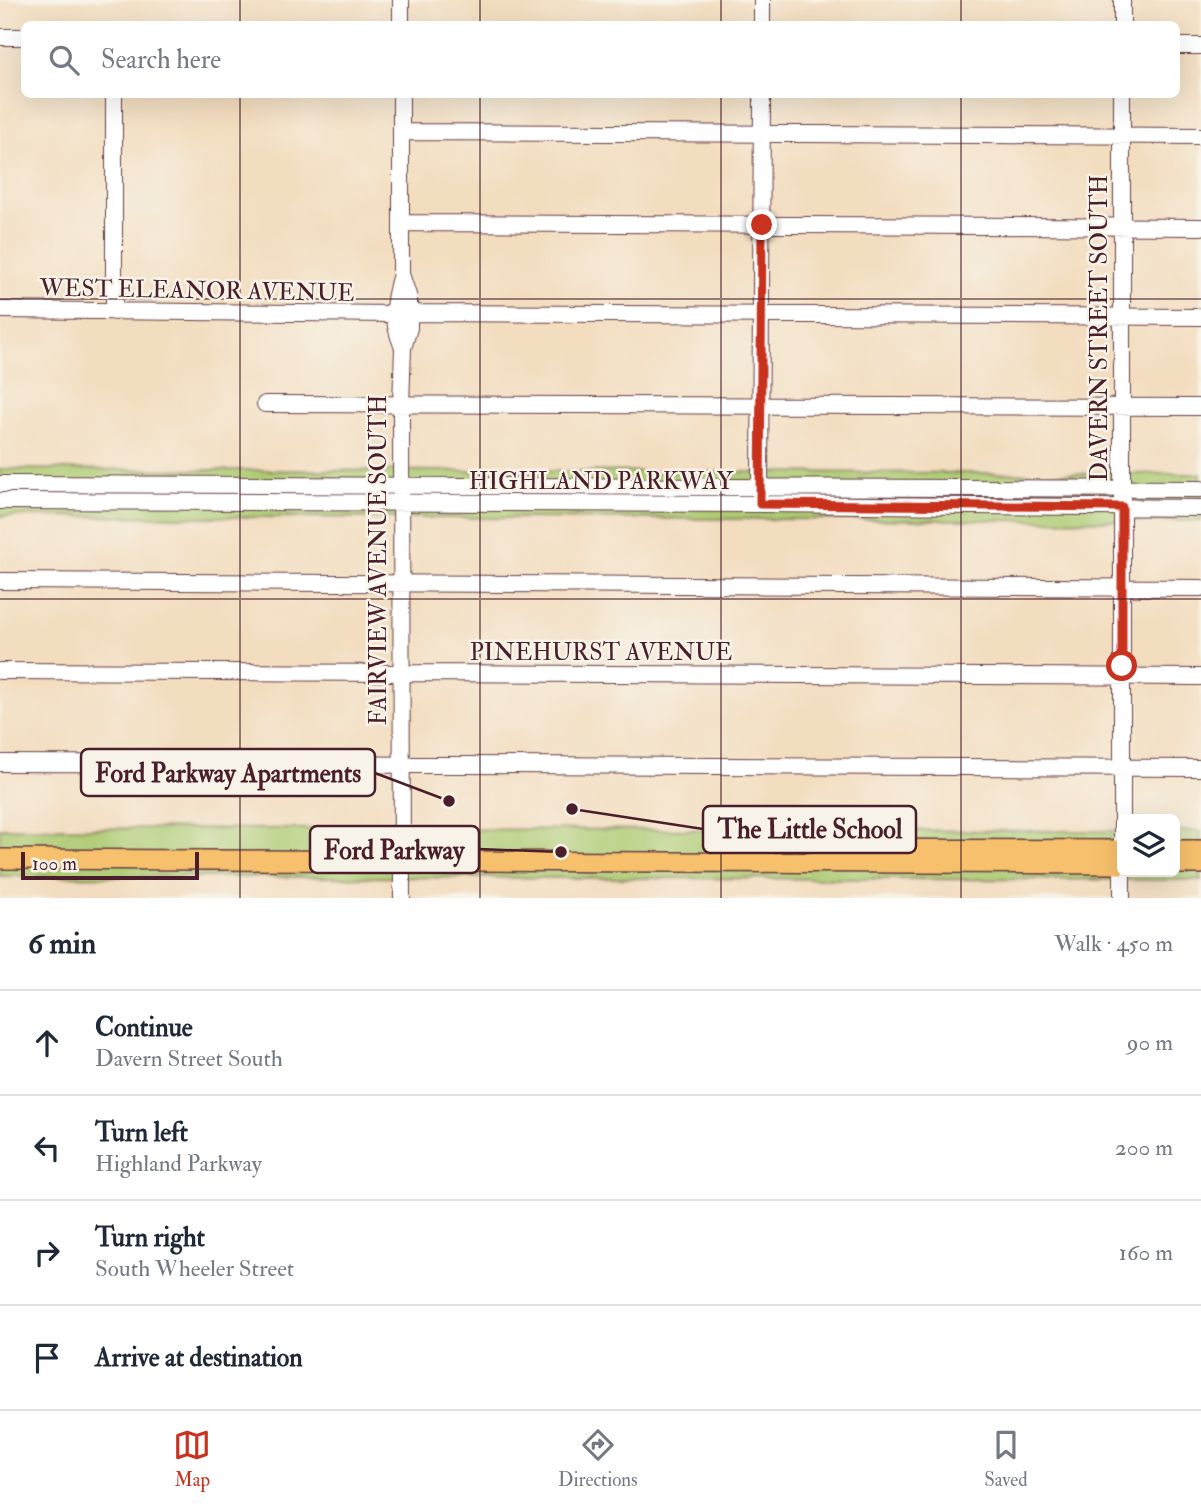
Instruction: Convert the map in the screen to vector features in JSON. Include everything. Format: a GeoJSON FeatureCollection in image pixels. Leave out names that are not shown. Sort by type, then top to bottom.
{"type":"FeatureCollection","features":[{"type":"Feature","properties":{"kind":"main road"},"geometry":{"type":"LineString","coordinates":[[0,847],[1117,864]]}},
{"type":"Feature","properties":{"kind":"main road"},"geometry":{"type":"LineString","coordinates":[[0,859],[402,853],[1117,850]]}},
{"type":"Feature","properties":{"kind":"main road"},"geometry":{"type":"LineString","coordinates":[[1180,850],[1201,850]]}},
{"type":"Feature","properties":{"kind":"main road"},"geometry":{"type":"LineString","coordinates":[[1180,864],[1201,864]]}},
{"type":"Feature","properties":{"kind":"street"},"geometry":{"type":"LineString","coordinates":[[401,0],[401,21]]}},
{"type":"Feature","properties":{"kind":"street"},"geometry":{"type":"LineString","coordinates":[[762,0],[762,21]]}},
{"type":"Feature","properties":{"kind":"street"},"geometry":{"type":"LineString","coordinates":[[1122,0],[1122,21]]}},
{"type":"Feature","properties":{"kind":"street"},"geometry":{"type":"LineString","coordinates":[[0,37],[21,37]]}},
{"type":"Feature","properties":{"kind":"street"},"geometry":{"type":"LineString","coordinates":[[1180,46],[1201,46]]}},
{"type":"Feature","properties":{"kind":"street"},"geometry":{"type":"LineString","coordinates":[[114,98],[114,312]]}},
{"type":"Feature","properties":{"kind":"street","name":"FAIRVIEW AVENUE SOUTH"},"geometry":{"type":"LineString","coordinates":[[401,98],[401,274],[409,298],[402,314],[409,328],[402,348],[401,404],[402,898]]}},
{"type":"Feature","properties":{"kind":"street"},"geometry":{"type":"LineString","coordinates":[[760,504],[762,98]]}},
{"type":"Feature","properties":{"kind":"street","name":"DAVERN STREET SOUTH"},"geometry":{"type":"LineString","coordinates":[[1122,98],[1122,814]]}},
{"type":"Feature","properties":{"kind":"street"},"geometry":{"type":"LineString","coordinates":[[401,132],[1201,136]]}},
{"type":"Feature","properties":{"kind":"street"},"geometry":{"type":"LineString","coordinates":[[401,223],[1201,227]]}},
{"type":"Feature","properties":{"kind":"street","name":"WEST ELEANOR AVENUE"},"geometry":{"type":"LineString","coordinates":[[0,310],[1201,317]]}},
{"type":"Feature","properties":{"kind":"street"},"geometry":{"type":"LineString","coordinates":[[265,404],[1201,407]]}},
{"type":"Feature","properties":{"kind":"street","name":"HIGHLAND PARKWAY"},"geometry":{"type":"LineString","coordinates":[[0,484],[1201,489]]}},
{"type":"Feature","properties":{"kind":"street","name":"HIGHLAND PARKWAY"},"geometry":{"type":"LineString","coordinates":[[0,501],[1201,508]]}},
{"type":"Feature","properties":{"kind":"street"},"geometry":{"type":"LineString","coordinates":[[0,581],[1201,588]]}},
{"type":"Feature","properties":{"kind":"street","name":"PINEHURST AVENUE"},"geometry":{"type":"LineString","coordinates":[[0,671],[1201,677]]}},
{"type":"Feature","properties":{"kind":"street"},"geometry":{"type":"LineString","coordinates":[[0,763],[1201,768]]}},
{"type":"Feature","properties":{"kind":"street","name":"DAVERN STREET SOUTH"},"geometry":{"type":"LineString","coordinates":[[1122,877],[1122,898]]}},
{"type":"Feature","properties":{"kind":"green space"},"geometry":{"type":"Polygon","coordinates":[[[0,469],[1201,474],[1201,521],[0,516],[0,469]]]}},
{"type":"Feature","properties":{"kind":"green space"},"geometry":{"type":"Polygon","coordinates":[[[0,828],[1117,831],[1117,877],[1180,877],[1180,831],[1201,831],[1201,880],[0,876],[0,828]]]}},
{"type":"Feature","properties":{"kind":"place","name":"Ford Parkway Apartments"},"geometry":{"type":"Point","coordinates":[449,801]}},
{"type":"Feature","properties":{"kind":"place","name":"The Little School"},"geometry":{"type":"Point","coordinates":[572,809]}},
{"type":"Feature","properties":{"kind":"place","name":"Ford Parkway"},"geometry":{"type":"Point","coordinates":[561,852]}},
{"type":"Feature","properties":{"kind":"route"},"geometry":{"type":"LineString","coordinates":[[762,225],[760,504],[1122,507],[1122,666]]}}]}
